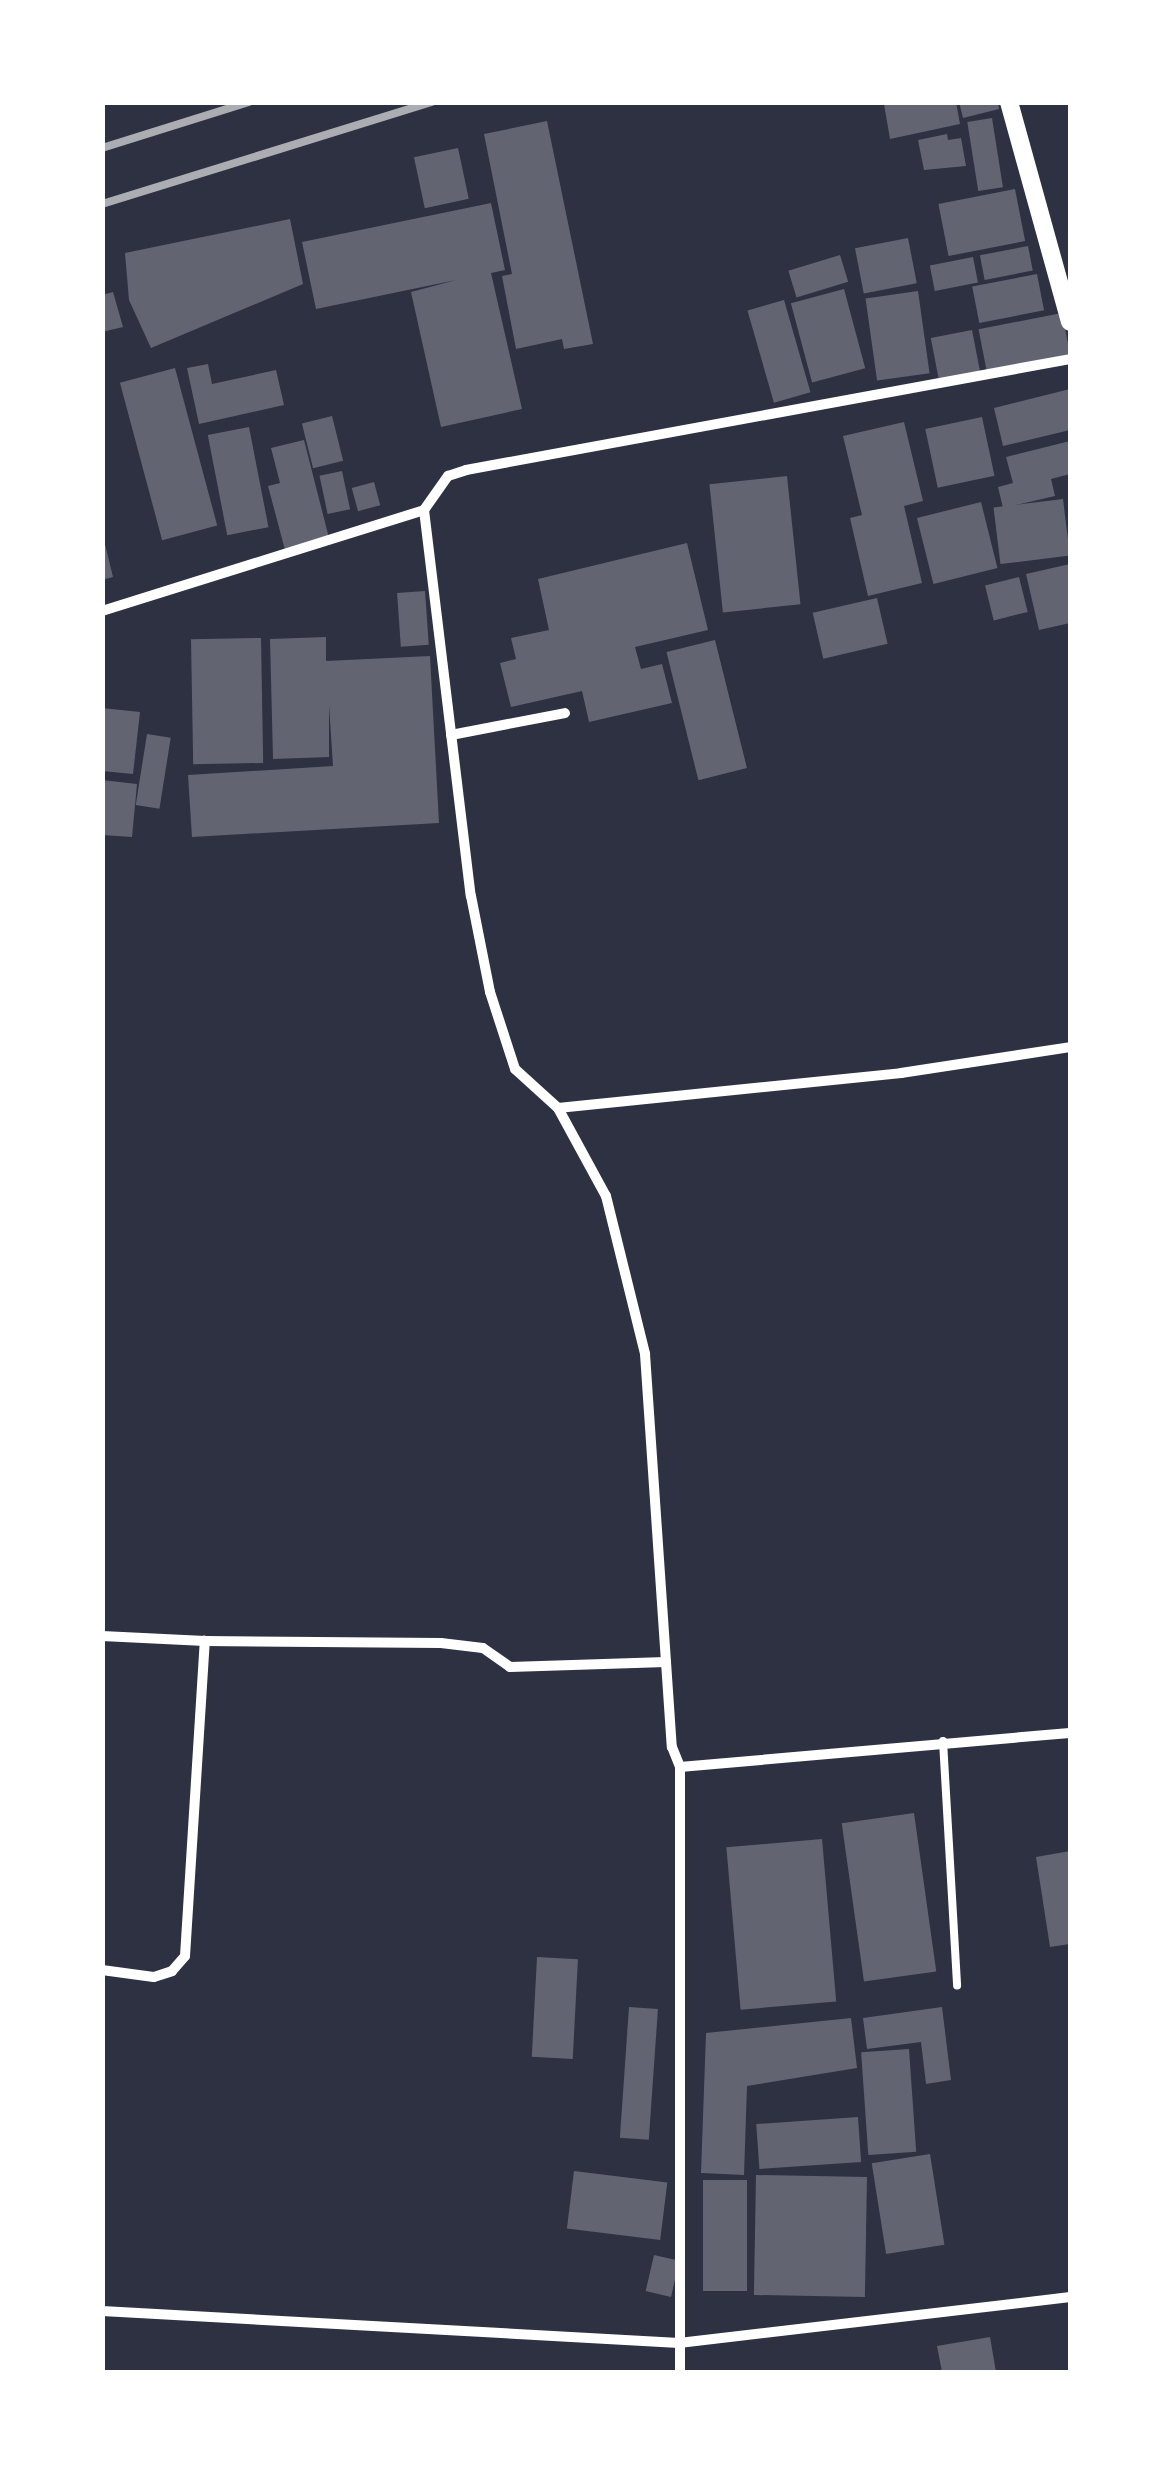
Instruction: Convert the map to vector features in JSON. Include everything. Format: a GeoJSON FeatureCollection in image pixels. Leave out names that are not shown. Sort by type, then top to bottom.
{"type":"FeatureCollection","features":[{"type":"Feature","properties":{"kind":"street"},"geometry":{"type":"LineString","coordinates":[[1009,102],[1070,322]]}},
{"type":"Feature","properties":{"kind":"street"},"geometry":{"type":"LineString","coordinates":[[102,610],[424,510],[448,476],[466,470],[1070,359]]}},
{"type":"Feature","properties":{"kind":"street"},"geometry":{"type":"LineString","coordinates":[[424,510],[451,735],[490,992],[515,1069],[558,1108],[606,1196],[646,1354],[672,1747],[680,1768],[680,2372]]}},
{"type":"Feature","properties":{"kind":"street"},"geometry":{"type":"LineString","coordinates":[[451,735],[565,713]]}},
{"type":"Feature","properties":{"kind":"street"},"geometry":{"type":"LineString","coordinates":[[558,1108],[901,1073],[1070,1047]]}},
{"type":"Feature","properties":{"kind":"street"},"geometry":{"type":"LineString","coordinates":[[102,1636],[476,1646],[510,1667],[666,1662]]}},
{"type":"Feature","properties":{"kind":"street"},"geometry":{"type":"LineString","coordinates":[[102,1970],[154,1977],[172,1972],[185,1956],[205,1641]]}},
{"type":"Feature","properties":{"kind":"street"},"geometry":{"type":"LineString","coordinates":[[680,1768],[1070,1732]]}},
{"type":"Feature","properties":{"kind":"street"},"geometry":{"type":"LineString","coordinates":[[102,2311],[679,2344],[1070,2297]]}},
{"type":"Feature","properties":{"kind":"lane"},"geometry":{"type":"LineString","coordinates":[[943,1741],[956,1986]]}},
{"type":"Feature","properties":{"kind":"building"},"geometry":{"type":"Polygon","coordinates":[[[956,102],[960,124],[890,139],[884,104],[956,102]]]}},
{"type":"Feature","properties":{"kind":"building"},"geometry":{"type":"Polygon","coordinates":[[[959,102],[998,102],[999,109],[963,118],[959,102]]]}},
{"type":"Feature","properties":{"kind":"building"},"geometry":{"type":"Polygon","coordinates":[[[992,118],[1003,187],[978,191],[967,122],[992,118]]]}},
{"type":"Feature","properties":{"kind":"building"},"geometry":{"type":"Polygon","coordinates":[[[547,121],[593,344],[564,349],[562,339],[516,349],[502,276],[512,274],[484,134],[547,121]]]}},
{"type":"Feature","properties":{"kind":"building"},"geometry":{"type":"Polygon","coordinates":[[[947,134],[948,140],[961,138],[966,166],[924,170],[918,140],[947,134]]]}},
{"type":"Feature","properties":{"kind":"building"},"geometry":{"type":"Polygon","coordinates":[[[458,148],[469,199],[425,208],[414,157],[458,148]]]}},
{"type":"Feature","properties":{"kind":"building"},"geometry":{"type":"Polygon","coordinates":[[[1015,189],[1025,241],[949,256],[938,204],[1015,189]]]}},
{"type":"Feature","properties":{"kind":"building"},"geometry":{"type":"Polygon","coordinates":[[[491,203],[505,270],[491,273],[522,409],[441,427],[411,292],[456,280],[316,309],[302,242],[491,203]]]}},
{"type":"Feature","properties":{"kind":"building"},"geometry":{"type":"Polygon","coordinates":[[[290,219],[303,284],[151,348],[129,300],[125,253],[290,219]]]}},
{"type":"Feature","properties":{"kind":"building"},"geometry":{"type":"Polygon","coordinates":[[[908,238],[917,283],[864,293],[855,248],[908,238]]]}},
{"type":"Feature","properties":{"kind":"building"},"geometry":{"type":"Polygon","coordinates":[[[1028,246],[1033,271],[985,280],[980,255],[1028,246]]]}},
{"type":"Feature","properties":{"kind":"building"},"geometry":{"type":"Polygon","coordinates":[[[840,255],[848,282],[797,298],[788,271],[840,255]]]}},
{"type":"Feature","properties":{"kind":"building"},"geometry":{"type":"Polygon","coordinates":[[[973,257],[978,283],[935,291],[930,265],[973,257]]]}},
{"type":"Feature","properties":{"kind":"building"},"geometry":{"type":"Polygon","coordinates":[[[1037,274],[1044,310],[979,323],[972,287],[1037,274]]]}},
{"type":"Feature","properties":{"kind":"building"},"geometry":{"type":"Polygon","coordinates":[[[844,289],[865,368],[812,382],[791,303],[844,289]]]}},
{"type":"Feature","properties":{"kind":"building"},"geometry":{"type":"Polygon","coordinates":[[[918,291],[930,373],[877,381],[866,298],[918,291]]]}},
{"type":"Feature","properties":{"kind":"building"},"geometry":{"type":"Polygon","coordinates":[[[113,292],[123,327],[102,332],[102,295],[113,292]]]}},
{"type":"Feature","properties":{"kind":"building"},"geometry":{"type":"Polygon","coordinates":[[[784,300],[810,392],[774,403],[747,310],[784,300]]]}},
{"type":"Feature","properties":{"kind":"building"},"geometry":{"type":"Polygon","coordinates":[[[1062,313],[1070,354],[987,370],[979,329],[1062,313]]]}},
{"type":"Feature","properties":{"kind":"building"},"geometry":{"type":"Polygon","coordinates":[[[972,330],[980,373],[939,381],[931,338],[972,330]]]}},
{"type":"Feature","properties":{"kind":"building"},"geometry":{"type":"Polygon","coordinates":[[[208,364],[212,384],[276,370],[284,405],[199,424],[187,368],[208,364]]]}},
{"type":"Feature","properties":{"kind":"building"},"geometry":{"type":"Polygon","coordinates":[[[175,368],[217,525],[162,540],[120,383],[175,368]]]}},
{"type":"Feature","properties":{"kind":"building"},"geometry":{"type":"Polygon","coordinates":[[[1070,389],[1070,430],[1003,446],[994,408],[1070,389]]]}},
{"type":"Feature","properties":{"kind":"building"},"geometry":{"type":"Polygon","coordinates":[[[332,416],[343,461],[313,468],[302,423],[332,416]]]}},
{"type":"Feature","properties":{"kind":"building"},"geometry":{"type":"Polygon","coordinates":[[[982,417],[994,476],[938,488],[925,429],[982,417]]]}},
{"type":"Feature","properties":{"kind":"building"},"geometry":{"type":"Polygon","coordinates":[[[904,422],[923,501],[904,506],[922,583],[868,596],[850,518],[862,515],[843,436],[904,422]]]}},
{"type":"Feature","properties":{"kind":"building"},"geometry":{"type":"Polygon","coordinates":[[[249,427],[268,527],[227,535],[208,435],[249,427]]]}},
{"type":"Feature","properties":{"kind":"building"},"geometry":{"type":"Polygon","coordinates":[[[304,440],[329,538],[285,550],[268,486],[280,483],[271,448],[304,440]]]}},
{"type":"Feature","properties":{"kind":"building"},"geometry":{"type":"Polygon","coordinates":[[[1070,441],[1070,474],[1051,479],[1055,496],[1003,508],[998,487],[1013,483],[1006,457],[1070,441]]]}},
{"type":"Feature","properties":{"kind":"building"},"geometry":{"type":"Polygon","coordinates":[[[342,471],[350,509],[328,514],[320,476],[342,471]]]}},
{"type":"Feature","properties":{"kind":"building"},"geometry":{"type":"Polygon","coordinates":[[[787,476],[800,604],[723,612],[709,484],[787,476]]]}},
{"type":"Feature","properties":{"kind":"building"},"geometry":{"type":"Polygon","coordinates":[[[374,482],[380,505],[358,511],[352,488],[374,482]]]}},
{"type":"Feature","properties":{"kind":"building"},"geometry":{"type":"Polygon","coordinates":[[[1063,499],[1070,556],[1000,564],[994,508],[1063,499]]]}},
{"type":"Feature","properties":{"kind":"building"},"geometry":{"type":"Polygon","coordinates":[[[981,502],[997,568],[933,584],[917,518],[981,502]]]}},
{"type":"Feature","properties":{"kind":"building"},"geometry":{"type":"Polygon","coordinates":[[[102,541],[113,577],[102,580],[102,541]]]}},
{"type":"Feature","properties":{"kind":"building"},"geometry":{"type":"Polygon","coordinates":[[[687,543],[708,630],[635,647],[641,669],[662,664],[672,703],[589,722],[582,691],[511,707],[500,663],[516,659],[511,638],[549,630],[538,579],[687,543]]]}},
{"type":"Feature","properties":{"kind":"building"},"geometry":{"type":"Polygon","coordinates":[[[1070,564],[1070,623],[1039,630],[1026,574],[1070,564]]]}},
{"type":"Feature","properties":{"kind":"building"},"geometry":{"type":"Polygon","coordinates":[[[1019,577],[1028,612],[994,620],[985,585],[1019,577]]]}},
{"type":"Feature","properties":{"kind":"building"},"geometry":{"type":"Polygon","coordinates":[[[425,591],[429,645],[401,647],[397,593],[425,591]]]}},
{"type":"Feature","properties":{"kind":"building"},"geometry":{"type":"Polygon","coordinates":[[[877,598],[888,644],[823,659],[813,613],[877,598]]]}},
{"type":"Feature","properties":{"kind":"building"},"geometry":{"type":"Polygon","coordinates":[[[326,637],[326,661],[430,656],[439,823],[192,837],[188,775],[333,766],[329,705],[329,757],[273,759],[270,639],[326,637]]]}},
{"type":"Feature","properties":{"kind":"building"},"geometry":{"type":"Polygon","coordinates":[[[261,638],[263,763],[193,764],[191,639],[261,638]]]}},
{"type":"Feature","properties":{"kind":"building"},"geometry":{"type":"Polygon","coordinates":[[[715,640],[747,768],[698,780],[666,652],[715,640]]]}},
{"type":"Feature","properties":{"kind":"building"},"geometry":{"type":"Polygon","coordinates":[[[102,708],[140,712],[133,774],[102,771],[102,708]]]}},
{"type":"Feature","properties":{"kind":"building"},"geometry":{"type":"Polygon","coordinates":[[[147,734],[171,738],[159,809],[136,805],[147,734]]]}},
{"type":"Feature","properties":{"kind":"building"},"geometry":{"type":"Polygon","coordinates":[[[102,780],[137,784],[132,837],[102,835],[102,780]]]}},
{"type":"Feature","properties":{"kind":"building"},"geometry":{"type":"Polygon","coordinates":[[[914,1813],[936,1971],[864,1982],[842,1823],[914,1813]]]}},
{"type":"Feature","properties":{"kind":"building"},"geometry":{"type":"Polygon","coordinates":[[[822,1839],[836,2001],[741,2010],[726,1847],[822,1839]]]}},
{"type":"Feature","properties":{"kind":"building"},"geometry":{"type":"Polygon","coordinates":[[[1070,1851],[1070,1944],[1050,1947],[1036,1857],[1070,1851]]]}},
{"type":"Feature","properties":{"kind":"building"},"geometry":{"type":"Polygon","coordinates":[[[537,1957],[578,1959],[573,2059],[532,2057],[537,1957]]]}},
{"type":"Feature","properties":{"kind":"building"},"geometry":{"type":"Polygon","coordinates":[[[629,2007],[658,2009],[649,2140],[620,2138],[629,2007]]]}},
{"type":"Feature","properties":{"kind":"building"},"geometry":{"type":"Polygon","coordinates":[[[942,2007],[951,2080],[926,2084],[921,2042],[867,2049],[863,2018],[942,2007]]]}},
{"type":"Feature","properties":{"kind":"building"},"geometry":{"type":"Polygon","coordinates":[[[851,2018],[857,2068],[747,2086],[744,2175],[701,2173],[706,2033],[851,2018]]]}},
{"type":"Feature","properties":{"kind":"building"},"geometry":{"type":"Polygon","coordinates":[[[909,2049],[916,2152],[868,2155],[861,2052],[909,2049]]]}},
{"type":"Feature","properties":{"kind":"building"},"geometry":{"type":"Polygon","coordinates":[[[858,2117],[861,2162],[759,2169],[756,2124],[858,2117]]]}},
{"type":"Feature","properties":{"kind":"building"},"geometry":{"type":"Polygon","coordinates":[[[930,2154],[944,2245],[886,2254],[872,2163],[930,2154]]]}},
{"type":"Feature","properties":{"kind":"building"},"geometry":{"type":"Polygon","coordinates":[[[574,2171],[667,2182],[660,2240],[567,2229],[574,2171]]]}},
{"type":"Feature","properties":{"kind":"building"},"geometry":{"type":"Polygon","coordinates":[[[756,2175],[867,2177],[865,2297],[754,2295],[756,2175]]]}},
{"type":"Feature","properties":{"kind":"building"},"geometry":{"type":"Polygon","coordinates":[[[703,2180],[747,2180],[747,2291],[703,2291],[703,2180]]]}},
{"type":"Feature","properties":{"kind":"building"},"geometry":{"type":"Polygon","coordinates":[[[654,2255],[679,2261],[671,2297],[646,2291],[654,2255]]]}},
{"type":"Feature","properties":{"kind":"building"},"geometry":{"type":"Polygon","coordinates":[[[990,2337],[996,2372],[942,2372],[937,2346],[990,2337]]]}},
{"type":"Feature","properties":{"kind":"railway"},"geometry":{"type":"LineString","coordinates":[[102,148],[249,102]]}},
{"type":"Feature","properties":{"kind":"railway"},"geometry":{"type":"LineString","coordinates":[[102,204],[432,102]]}}]}
